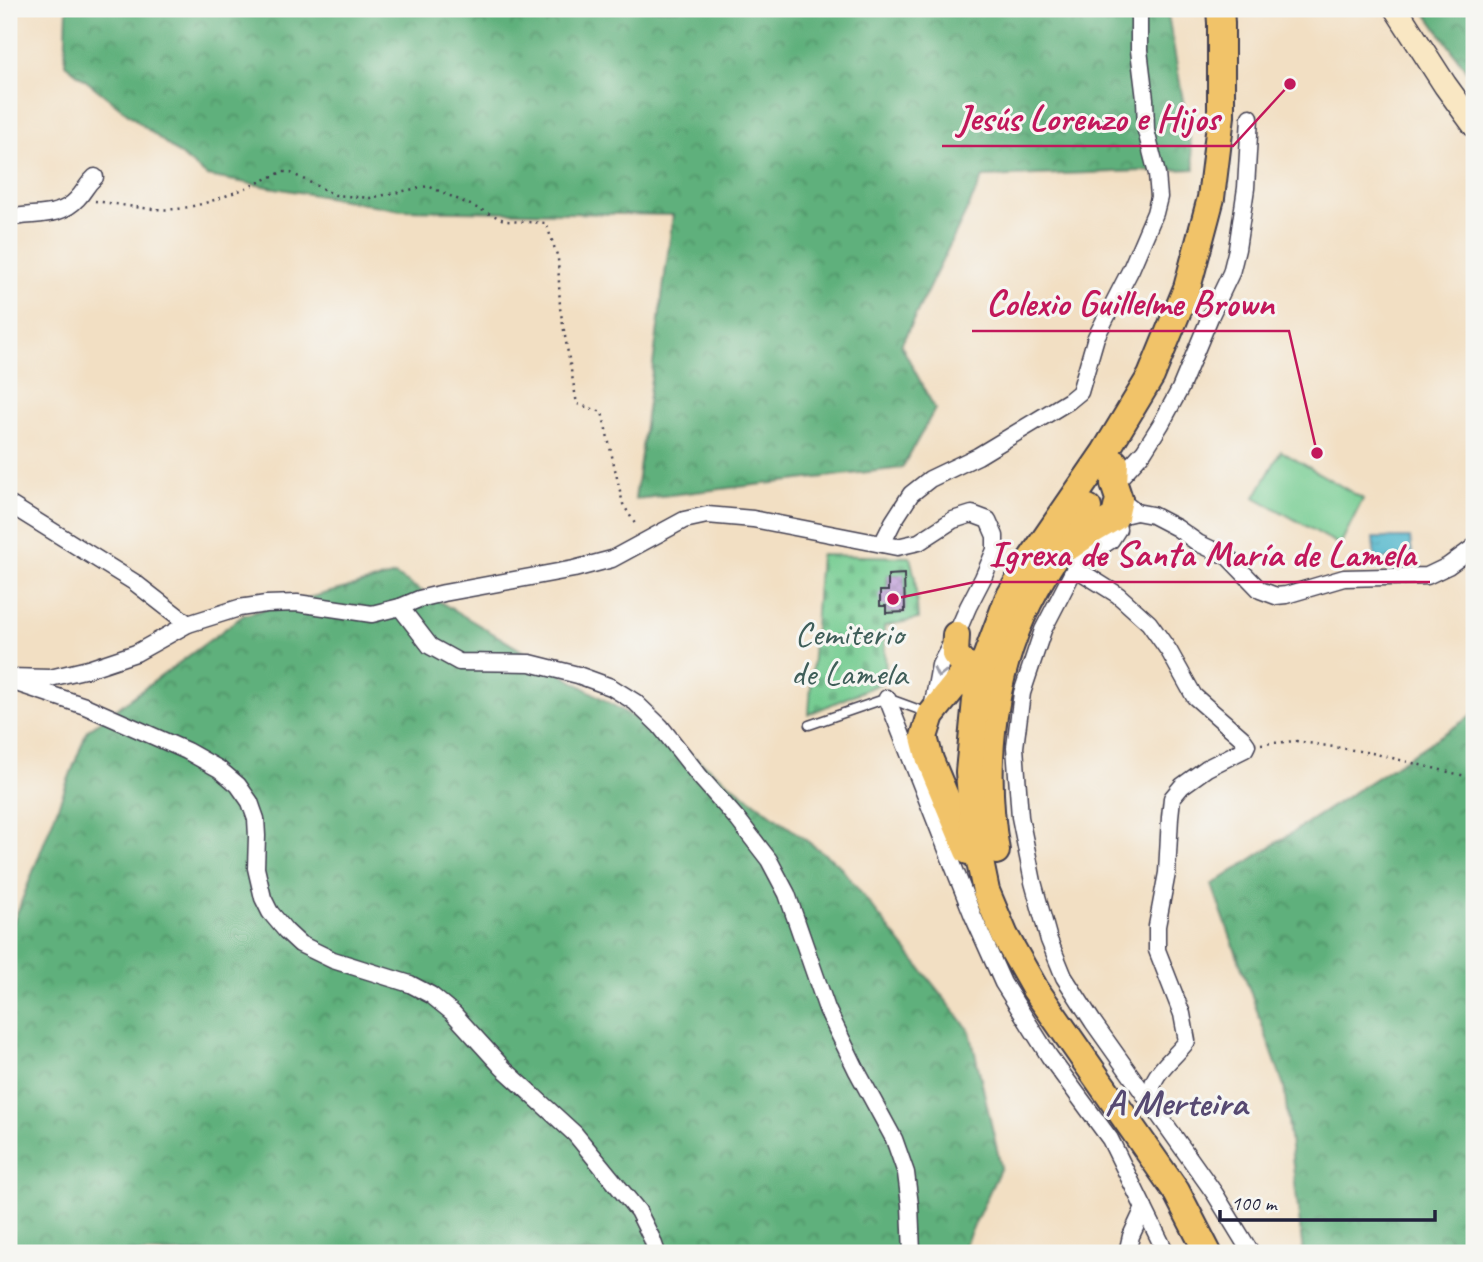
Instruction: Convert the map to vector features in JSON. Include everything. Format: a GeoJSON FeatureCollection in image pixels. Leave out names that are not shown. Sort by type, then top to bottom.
{"type":"FeatureCollection","features":[{"type":"Feature","properties":{"kind":"main road"},"geometry":{"type":"LineString","coordinates":[[1038,572],[1073,543],[1120,497],[1162,379],[1184,332],[1209,259],[1228,166],[1236,68],[1219,13]]}},
{"type":"Feature","properties":{"kind":"main road"},"geometry":{"type":"LineString","coordinates":[[1219,13],[1221,116],[1210,198],[1187,288],[1152,376],[1105,452],[1012,624],[981,671],[931,715],[924,737],[922,765],[961,836],[994,886],[1042,974],[1077,1030],[1206,1218],[1220,1253]]}},
{"type":"Feature","properties":{"kind":"main road"},"geometry":{"type":"LineString","coordinates":[[1091,504],[1120,497]]}},
{"type":"Feature","properties":{"kind":"main road"},"geometry":{"type":"LineString","coordinates":[[994,886],[989,780],[994,712],[1003,668],[1038,572],[1091,504],[1120,497]]}},
{"type":"Feature","properties":{"kind":"main road"},"geometry":{"type":"LineString","coordinates":[[956,635],[955,654],[981,671]]}},
{"type":"Feature","properties":{"kind":"main road"},"geometry":{"type":"LineString","coordinates":[[981,671],[976,700],[975,765],[982,785],[994,886],[1005,936],[1035,989],[1176,1191],[1208,1253]]}},
{"type":"Feature","properties":{"kind":"main road"},"geometry":{"type":"LineString","coordinates":[[922,765],[961,773],[975,765]]}},
{"type":"Feature","properties":{"kind":"street"},"geometry":{"type":"LineString","coordinates":[[882,544],[911,494],[930,479],[978,456],[1069,401],[1080,391],[1096,337],[1131,268],[1159,197],[1157,174],[1146,131],[1139,50],[1139,9]]}},
{"type":"Feature","properties":{"kind":"street"},"geometry":{"type":"LineString","coordinates":[[1395,9],[1474,125]]}},
{"type":"Feature","properties":{"kind":"street"},"geometry":{"type":"LineString","coordinates":[[1250,117],[1246,188],[1231,273],[1180,389],[1120,497],[1118,529],[1111,540],[1085,557],[1074,568],[1043,630],[1022,693],[1015,747],[1020,817],[1049,940],[1064,977],[1215,1194],[1251,1253]]}},
{"type":"Feature","properties":{"kind":"street"},"geometry":{"type":"LineString","coordinates":[[9,218],[63,210],[78,199],[86,184],[95,177]]}},
{"type":"Feature","properties":{"kind":"street"},"geometry":{"type":"LineString","coordinates":[[1120,497],[1227,557],[1260,590],[1276,596],[1296,593],[1344,578],[1427,576],[1448,566],[1474,547]]}},
{"type":"Feature","properties":{"kind":"street"},"geometry":{"type":"LineString","coordinates":[[9,504],[134,582],[188,624]]}},
{"type":"Feature","properties":{"kind":"street"},"geometry":{"type":"LineString","coordinates":[[9,679],[50,678],[88,669],[136,653],[188,624],[239,608],[298,603],[372,614],[463,589],[586,566],[612,559],[684,520],[707,515],[753,519],[897,547],[919,542],[953,520],[972,514],[988,520],[995,536],[995,550],[940,665],[931,715]]}},
{"type":"Feature","properties":{"kind":"street"},"geometry":{"type":"LineString","coordinates":[[1074,568],[1118,595],[1149,623],[1169,651],[1194,696],[1247,745],[1245,749],[1207,768],[1182,786],[1172,798],[1167,873],[1157,926],[1157,950],[1182,1014],[1187,1041],[1161,1070],[1151,1087],[1155,1109]]}},
{"type":"Feature","properties":{"kind":"street"},"geometry":{"type":"LineString","coordinates":[[401,607],[430,646],[460,662],[530,663],[578,675],[611,687],[635,702],[660,726],[769,860],[787,894],[827,1009],[857,1072],[894,1139],[906,1173],[912,1253]]}},
{"type":"Feature","properties":{"kind":"street"},"geometry":{"type":"LineString","coordinates":[[9,679],[85,706],[187,751],[219,769],[238,785],[250,802],[256,818],[256,869],[263,898],[270,912],[286,931],[300,944],[332,960],[411,984],[431,995],[453,1013],[503,1068],[576,1134],[638,1212],[657,1253]]}},
{"type":"Feature","properties":{"kind":"street"},"geometry":{"type":"LineString","coordinates":[[887,698],[922,765],[973,916],[1003,984],[1049,1056],[1110,1139],[1166,1253]]}},
{"type":"Feature","properties":{"kind":"street"},"geometry":{"type":"LineString","coordinates":[[1127,1253],[1131,1236],[1144,1208]]}},
{"type":"Feature","properties":{"kind":"lane"},"geometry":{"type":"LineString","coordinates":[[809,725],[887,698],[931,715]]}},
{"type":"Feature","properties":{"kind":"path"},"geometry":{"type":"LineString","coordinates":[[78,199],[182,209],[224,196],[282,172],[289,172],[335,195],[370,198],[428,186],[506,221],[546,222],[558,258],[560,308],[576,404],[602,412],[623,504],[646,540]]}},
{"type":"Feature","properties":{"kind":"path"},"geometry":{"type":"LineString","coordinates":[[1247,745],[1296,741],[1372,753],[1465,776],[1474,774]]}},
{"type":"Feature","properties":{"kind":"green space"},"geometry":{"type":"Polygon","coordinates":[[[67,9],[1167,9],[1195,169],[983,177],[901,345],[935,409],[902,468],[635,499],[673,215],[401,210],[207,176],[65,64],[67,9]]]}},
{"type":"Feature","properties":{"kind":"green space"},"geometry":{"type":"Polygon","coordinates":[[[1423,9],[1474,9],[1474,81],[1423,9]]]}},
{"type":"Feature","properties":{"kind":"green space"},"geometry":{"type":"Polygon","coordinates":[[[1281,451],[1363,499],[1340,545],[1255,497],[1281,451]]]}},
{"type":"Feature","properties":{"kind":"green space","name":"Cemiterio de Lamela"},"geometry":{"type":"Polygon","coordinates":[[[820,555],[910,557],[915,578],[918,619],[884,626],[886,681],[809,714],[820,555]],[[888,575],[887,613],[905,612],[904,575],[888,575]]]}},
{"type":"Feature","properties":{"kind":"green space"},"geometry":{"type":"Polygon","coordinates":[[[395,575],[670,739],[838,864],[970,1031],[1001,1167],[961,1253],[9,1253],[9,934],[87,731],[244,615],[395,575]]]}},
{"type":"Feature","properties":{"kind":"green space"},"geometry":{"type":"Polygon","coordinates":[[[1474,714],[1474,1253],[1303,1253],[1284,1086],[1212,885],[1474,714]]]}},
{"type":"Feature","properties":{"kind":"water"},"geometry":{"type":"Polygon","coordinates":[[[1373,538],[1410,538],[1412,554],[1375,561],[1373,538]]]}},
{"type":"Feature","properties":{"kind":"building"},"geometry":{"type":"Polygon","coordinates":[[[904,574],[905,612],[886,613],[886,606],[880,606],[880,591],[888,591],[888,575],[904,574]]]}},
{"type":"Feature","properties":{"kind":"place","name":"Jesús Lorenzo e Hijos"},"geometry":{"type":"Point","coordinates":[1290,84]}},
{"type":"Feature","properties":{"kind":"place","name":"Colexio Guillelme Brown"},"geometry":{"type":"Point","coordinates":[1317,453]}},
{"type":"Feature","properties":{"kind":"place","name":"Igrexa de Santa María de Lamela"},"geometry":{"type":"Point","coordinates":[893,599]}},
{"type":"Feature","properties":{"kind":"district","name":"A Merteira"},"geometry":{"type":"Point","coordinates":[1176,1102]}}]}
